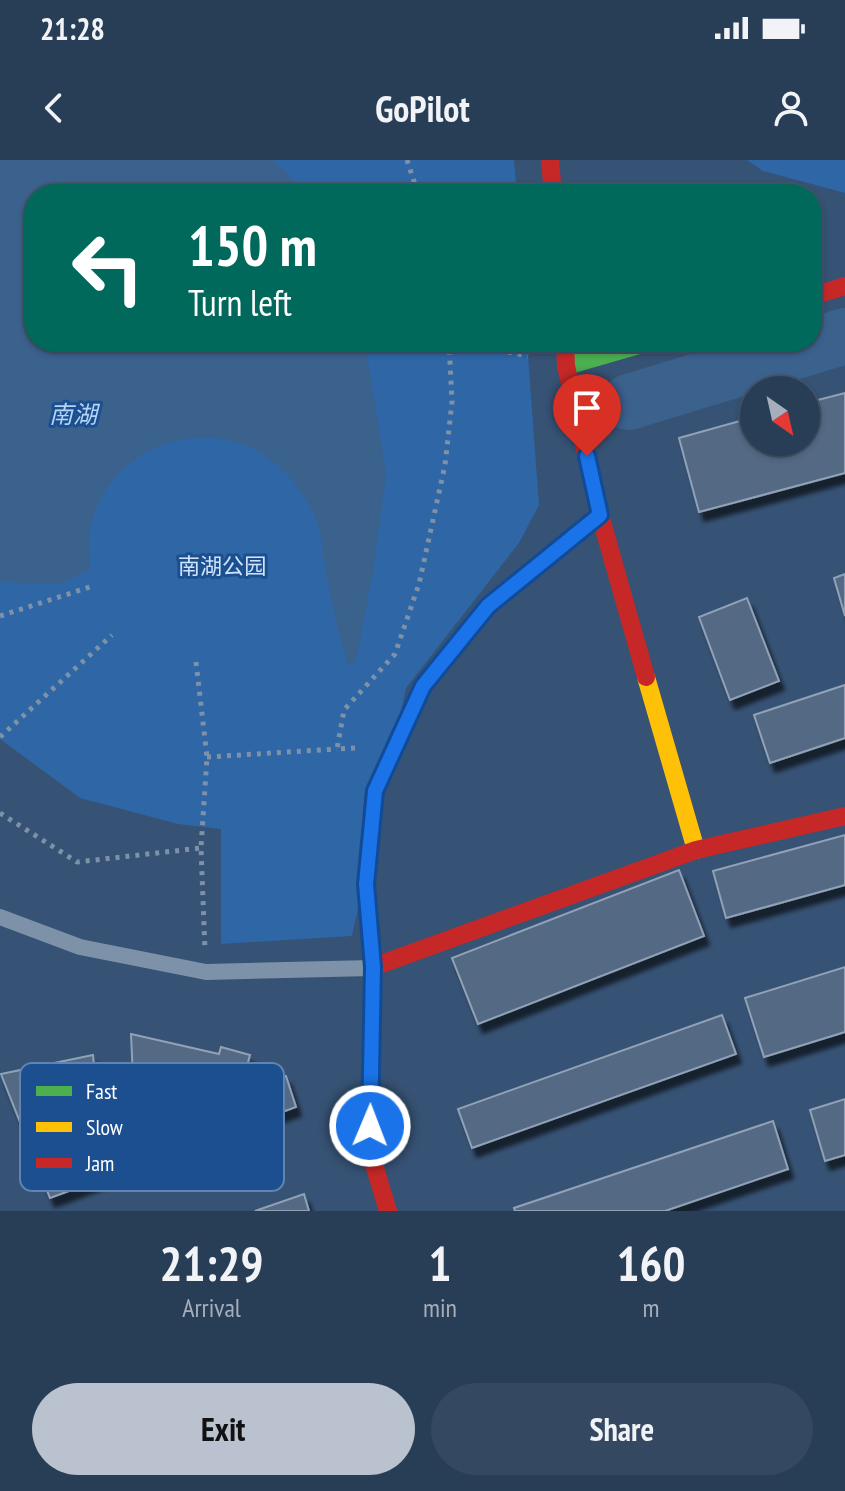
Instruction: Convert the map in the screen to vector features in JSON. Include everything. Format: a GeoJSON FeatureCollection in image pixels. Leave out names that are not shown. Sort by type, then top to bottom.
{"type":"FeatureCollection","features":[{"type":"Feature","properties":{"kind":"street"},"geometry":{"type":"LineString","coordinates":[[550,160],[552,184]]}},
{"type":"Feature","properties":{"kind":"street"},"geometry":{"type":"LineString","coordinates":[[822,293],[845,286]]}},
{"type":"Feature","properties":{"kind":"street"},"geometry":{"type":"LineString","coordinates":[[565,352],[600,515],[696,850]]}},
{"type":"Feature","properties":{"kind":"street"},"geometry":{"type":"LineString","coordinates":[[566,364],[611,352]]}},
{"type":"Feature","properties":{"kind":"street"},"geometry":{"type":"LineString","coordinates":[[388,1211],[375,1168],[370,1126],[373,967],[366,884],[375,791],[423,686],[488,606],[600,515]]}},
{"type":"Feature","properties":{"kind":"street"},"geometry":{"type":"LineString","coordinates":[[373,967],[696,850],[845,816]]}},
{"type":"Feature","properties":{"kind":"lane"},"geometry":{"type":"LineString","coordinates":[[0,917],[80,947],[206,972],[373,967]]}},
{"type":"Feature","properties":{"kind":"path"},"geometry":{"type":"LineString","coordinates":[[407,160],[415,184]]}},
{"type":"Feature","properties":{"kind":"path"},"geometry":{"type":"LineString","coordinates":[[337,749],[344,710],[395,654],[419,584],[445,465],[452,402],[450,352]]}},
{"type":"Feature","properties":{"kind":"path"},"geometry":{"type":"LineString","coordinates":[[508,352],[566,364]]}},
{"type":"Feature","properties":{"kind":"path"},"geometry":{"type":"LineString","coordinates":[[0,616],[90,587]]}},
{"type":"Feature","properties":{"kind":"path"},"geometry":{"type":"LineString","coordinates":[[0,737],[112,635]]}},
{"type":"Feature","properties":{"kind":"path"},"geometry":{"type":"LineString","coordinates":[[196,662],[207,757],[201,848],[206,972]]}},
{"type":"Feature","properties":{"kind":"path"},"geometry":{"type":"LineString","coordinates":[[207,757],[396,744]]}},
{"type":"Feature","properties":{"kind":"path"},"geometry":{"type":"LineString","coordinates":[[0,813],[77,862],[201,848]]}},
{"type":"Feature","properties":{"kind":"green space","name":"南湖公园"},"geometry":{"type":"Polygon","coordinates":[[[0,160],[514,160],[516,184],[24,184],[24,352],[528,352],[539,505],[519,543],[406,688],[352,936],[221,944],[221,829],[178,824],[80,798],[0,739],[0,160]]]}},
{"type":"Feature","properties":{"kind":"green space"},"geometry":{"type":"Polygon","coordinates":[[[747,160],[845,160],[845,193],[822,187],[822,184],[763,171],[747,160]]]}},
{"type":"Feature","properties":{"kind":"water","name":"南湖"},"geometry":{"type":"Polygon","coordinates":[[[0,160],[273,160],[298,184],[24,184],[24,352],[367,352],[386,474],[373,571],[356,661],[347,665],[320,532],[306,500],[273,462],[246,446],[216,438],[186,439],[157,447],[130,463],[109,486],[93,516],[89,535],[90,570],[59,584],[0,582],[0,160]]]}},
{"type":"Feature","properties":{"kind":"building"},"geometry":{"type":"Polygon","coordinates":[[[845,393],[845,473],[699,512],[679,438],[740,421],[740,456],[820,456],[820,399],[845,393]]]}},
{"type":"Feature","properties":{"kind":"building"},"geometry":{"type":"Polygon","coordinates":[[[845,574],[845,616],[834,578],[845,574]]]}},
{"type":"Feature","properties":{"kind":"building"},"geometry":{"type":"Polygon","coordinates":[[[747,598],[779,681],[730,700],[699,617],[747,598]]]}},
{"type":"Feature","properties":{"kind":"building"},"geometry":{"type":"Polygon","coordinates":[[[845,685],[845,738],[770,763],[754,715],[845,685]]]}},
{"type":"Feature","properties":{"kind":"building"},"geometry":{"type":"Polygon","coordinates":[[[845,835],[845,885],[726,918],[713,871],[845,835]]]}},
{"type":"Feature","properties":{"kind":"building"},"geometry":{"type":"Polygon","coordinates":[[[679,870],[704,936],[478,1024],[452,958],[679,870]]]}},
{"type":"Feature","properties":{"kind":"building"},"geometry":{"type":"Polygon","coordinates":[[[845,967],[845,1032],[764,1057],[745,998],[845,967]]]}},
{"type":"Feature","properties":{"kind":"building"},"geometry":{"type":"Polygon","coordinates":[[[722,1015],[736,1054],[472,1148],[458,1109],[722,1015]]]}},
{"type":"Feature","properties":{"kind":"building"},"geometry":{"type":"Polygon","coordinates":[[[131,1034],[219,1054],[221,1047],[250,1055],[248,1063],[132,1063],[131,1034]]]}},
{"type":"Feature","properties":{"kind":"building"},"geometry":{"type":"Polygon","coordinates":[[[93,1055],[94,1063],[54,1063],[93,1055]]]}},
{"type":"Feature","properties":{"kind":"building"},"geometry":{"type":"Polygon","coordinates":[[[20,1070],[20,1122],[1,1074],[20,1070]]]}},
{"type":"Feature","properties":{"kind":"building"},"geometry":{"type":"Polygon","coordinates":[[[284,1075],[286,1076],[296,1107],[284,1111],[284,1075]]]}},
{"type":"Feature","properties":{"kind":"building"},"geometry":{"type":"Polygon","coordinates":[[[845,1099],[845,1155],[825,1161],[810,1110],[845,1099]]]}},
{"type":"Feature","properties":{"kind":"building"},"geometry":{"type":"Polygon","coordinates":[[[773,1121],[788,1169],[665,1211],[515,1211],[514,1208],[773,1121]]]}},
{"type":"Feature","properties":{"kind":"building"},"geometry":{"type":"Polygon","coordinates":[[[47,1191],[69,1191],[50,1198],[47,1191]]]}},
{"type":"Feature","properties":{"kind":"building"},"geometry":{"type":"Polygon","coordinates":[[[304,1194],[309,1211],[255,1211],[304,1194]]]}},
{"type":"Feature","properties":{"kind":"waterway"},"geometry":{"type":"LineString","coordinates":[[822,343],[845,336]]}},
{"type":"Feature","properties":{"kind":"waterway"},"geometry":{"type":"LineString","coordinates":[[629,402],[793,352]]}},
{"type":"Feature","properties":{"kind":"traffic: fast"},"geometry":{"type":"LineString","coordinates":[[566,366],[614,352]]}},
{"type":"Feature","properties":{"kind":"traffic: fast"},"geometry":{"type":"LineString","coordinates":[[449,654],[488,606],[600,515]]}},
{"type":"Feature","properties":{"kind":"traffic: slow"},"geometry":{"type":"LineString","coordinates":[[646,677],[696,850]]}},
{"type":"Feature","properties":{"kind":"traffic: jam"},"geometry":{"type":"LineString","coordinates":[[550,160],[552,184]]}},
{"type":"Feature","properties":{"kind":"traffic: jam"},"geometry":{"type":"LineString","coordinates":[[822,293],[845,286]]}},
{"type":"Feature","properties":{"kind":"traffic: jam"},"geometry":{"type":"LineString","coordinates":[[565,352],[600,515],[646,677]]}},
{"type":"Feature","properties":{"kind":"traffic: jam"},"geometry":{"type":"LineString","coordinates":[[388,1211],[375,1168],[370,1126],[373,967],[366,884],[375,791],[423,686],[449,654]]}},
{"type":"Feature","properties":{"kind":"traffic: jam"},"geometry":{"type":"LineString","coordinates":[[373,967],[696,850],[845,816]]}},
{"type":"Feature","properties":{"kind":"route"},"geometry":{"type":"LineString","coordinates":[[370,1126],[373,967],[366,884],[375,791],[423,686],[488,606],[600,515],[587,456]]}}]}
